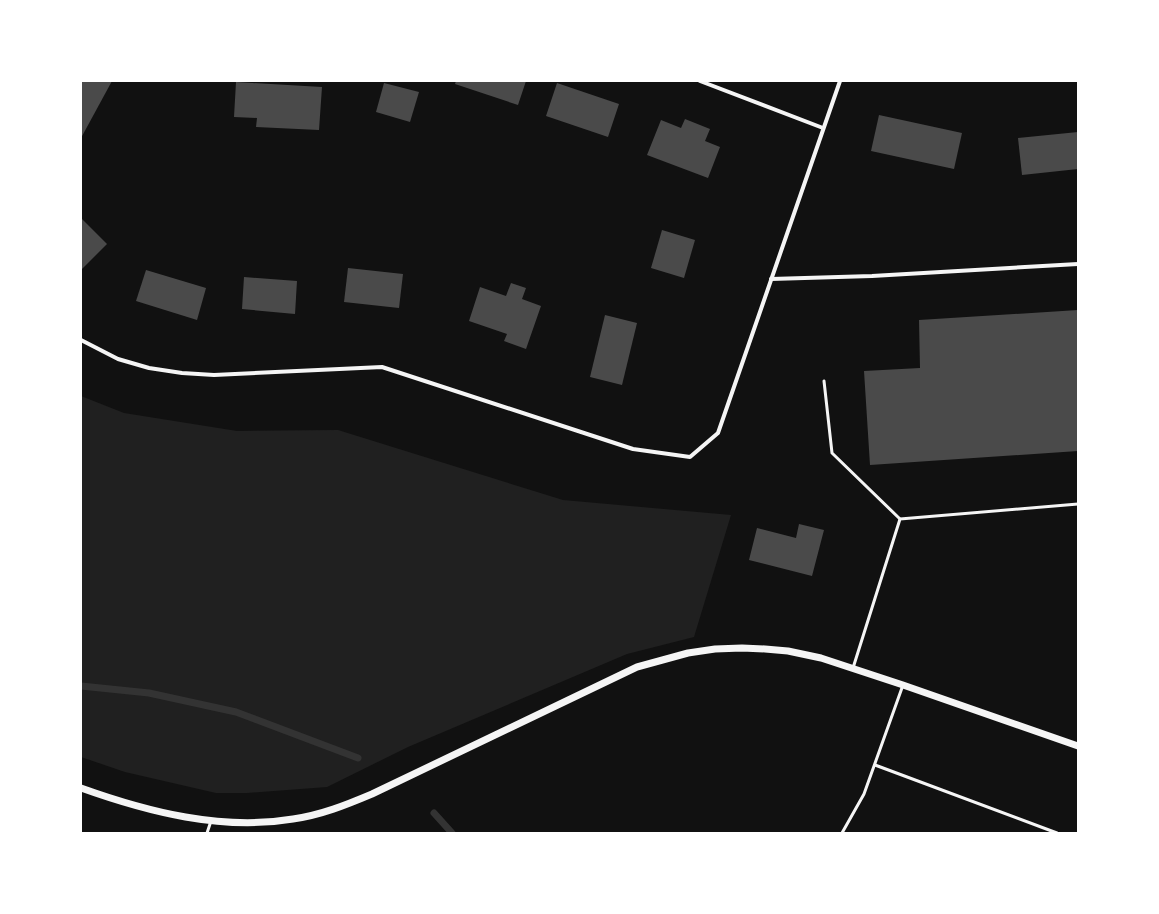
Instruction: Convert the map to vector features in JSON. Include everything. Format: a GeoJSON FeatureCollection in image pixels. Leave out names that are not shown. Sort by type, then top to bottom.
{"type":"FeatureCollection","features":[{"type":"Feature","properties":{"kind":"street"},"geometry":{"type":"LineString","coordinates":[[700,81],[824,128]]}},
{"type":"Feature","properties":{"kind":"street"},"geometry":{"type":"LineString","coordinates":[[81,340],[118,358],[149,368],[182,373],[214,375],[382,367],[633,449],[690,457],[718,433],[840,81]]}},
{"type":"Feature","properties":{"kind":"street"},"geometry":{"type":"LineString","coordinates":[[772,279],[872,276],[1078,264]]}},
{"type":"Feature","properties":{"kind":"street"},"geometry":{"type":"LineString","coordinates":[[81,788],[118,800],[179,816],[242,822],[268,822],[294,819],[337,808],[405,779],[637,667],[682,654],[715,649],[765,649],[821,658],[1078,746]]}},
{"type":"Feature","properties":{"kind":"lane"},"geometry":{"type":"LineString","coordinates":[[824,381],[832,453],[900,519],[1078,504]]}},
{"type":"Feature","properties":{"kind":"lane"},"geometry":{"type":"LineString","coordinates":[[853,668],[900,519]]}},
{"type":"Feature","properties":{"kind":"lane"},"geometry":{"type":"LineString","coordinates":[[842,833],[864,794],[903,685]]}},
{"type":"Feature","properties":{"kind":"lane"},"geometry":{"type":"LineString","coordinates":[[875,765],[1056,833]]}},
{"type":"Feature","properties":{"kind":"lane"},"geometry":{"type":"LineString","coordinates":[[207,833],[211,820]]}},
{"type":"Feature","properties":{"kind":"shaded area"},"geometry":{"type":"Polygon","coordinates":[[[81,396],[124,413],[237,431],[338,430],[563,500],[731,515],[694,637],[627,654],[408,747],[327,787],[247,793],[216,793],[125,772],[81,757],[81,396]]]}},
{"type":"Feature","properties":{"kind":"building"},"geometry":{"type":"Polygon","coordinates":[[[81,81],[112,81],[81,138],[81,81]]]}},
{"type":"Feature","properties":{"kind":"building"},"geometry":{"type":"Polygon","coordinates":[[[456,81],[526,81],[518,105],[455,84],[456,81]]]}},
{"type":"Feature","properties":{"kind":"building"},"geometry":{"type":"Polygon","coordinates":[[[236,82],[322,87],[319,130],[256,127],[257,118],[234,117],[236,82]]]}},
{"type":"Feature","properties":{"kind":"building"},"geometry":{"type":"Polygon","coordinates":[[[384,83],[419,92],[410,122],[376,112],[384,83]]]}},
{"type":"Feature","properties":{"kind":"building"},"geometry":{"type":"Polygon","coordinates":[[[557,83],[619,104],[608,137],[546,116],[557,83]]]}},
{"type":"Feature","properties":{"kind":"building"},"geometry":{"type":"Polygon","coordinates":[[[879,115],[962,133],[954,169],[871,151],[879,115]]]}},
{"type":"Feature","properties":{"kind":"building"},"geometry":{"type":"Polygon","coordinates":[[[685,119],[710,129],[705,141],[720,147],[708,178],[647,155],[661,120],[681,128],[685,119]]]}},
{"type":"Feature","properties":{"kind":"building"},"geometry":{"type":"Polygon","coordinates":[[[1078,132],[1078,169],[1022,175],[1018,138],[1078,132]]]}},
{"type":"Feature","properties":{"kind":"building"},"geometry":{"type":"Polygon","coordinates":[[[81,218],[107,244],[82,269],[81,267],[81,218]]]}},
{"type":"Feature","properties":{"kind":"building"},"geometry":{"type":"Polygon","coordinates":[[[662,230],[695,240],[684,278],[651,268],[662,230]]]}},
{"type":"Feature","properties":{"kind":"building"},"geometry":{"type":"Polygon","coordinates":[[[348,268],[403,274],[399,308],[344,302],[348,268]]]}},
{"type":"Feature","properties":{"kind":"building"},"geometry":{"type":"Polygon","coordinates":[[[146,270],[206,288],[197,320],[136,301],[146,270]]]}},
{"type":"Feature","properties":{"kind":"building"},"geometry":{"type":"Polygon","coordinates":[[[244,277],[297,281],[295,314],[242,309],[244,277]]]}},
{"type":"Feature","properties":{"kind":"building"},"geometry":{"type":"Polygon","coordinates":[[[511,283],[526,288],[522,299],[541,306],[526,349],[504,341],[507,334],[469,321],[480,287],[506,296],[511,283]]]}},
{"type":"Feature","properties":{"kind":"building"},"geometry":{"type":"Polygon","coordinates":[[[1078,310],[1078,451],[870,465],[864,371],[920,368],[919,320],[1078,310]]]}},
{"type":"Feature","properties":{"kind":"building"},"geometry":{"type":"Polygon","coordinates":[[[605,315],[637,323],[622,385],[590,377],[605,315]]]}},
{"type":"Feature","properties":{"kind":"building"},"geometry":{"type":"Polygon","coordinates":[[[799,524],[824,530],[812,576],[749,560],[757,528],[796,538],[799,524]]]}},
{"type":"Feature","properties":{"kind":"waterway"},"geometry":{"type":"LineString","coordinates":[[81,686],[149,693],[236,712],[358,758]]}},
{"type":"Feature","properties":{"kind":"waterway"},"geometry":{"type":"LineString","coordinates":[[434,813],[452,833]]}}]}
